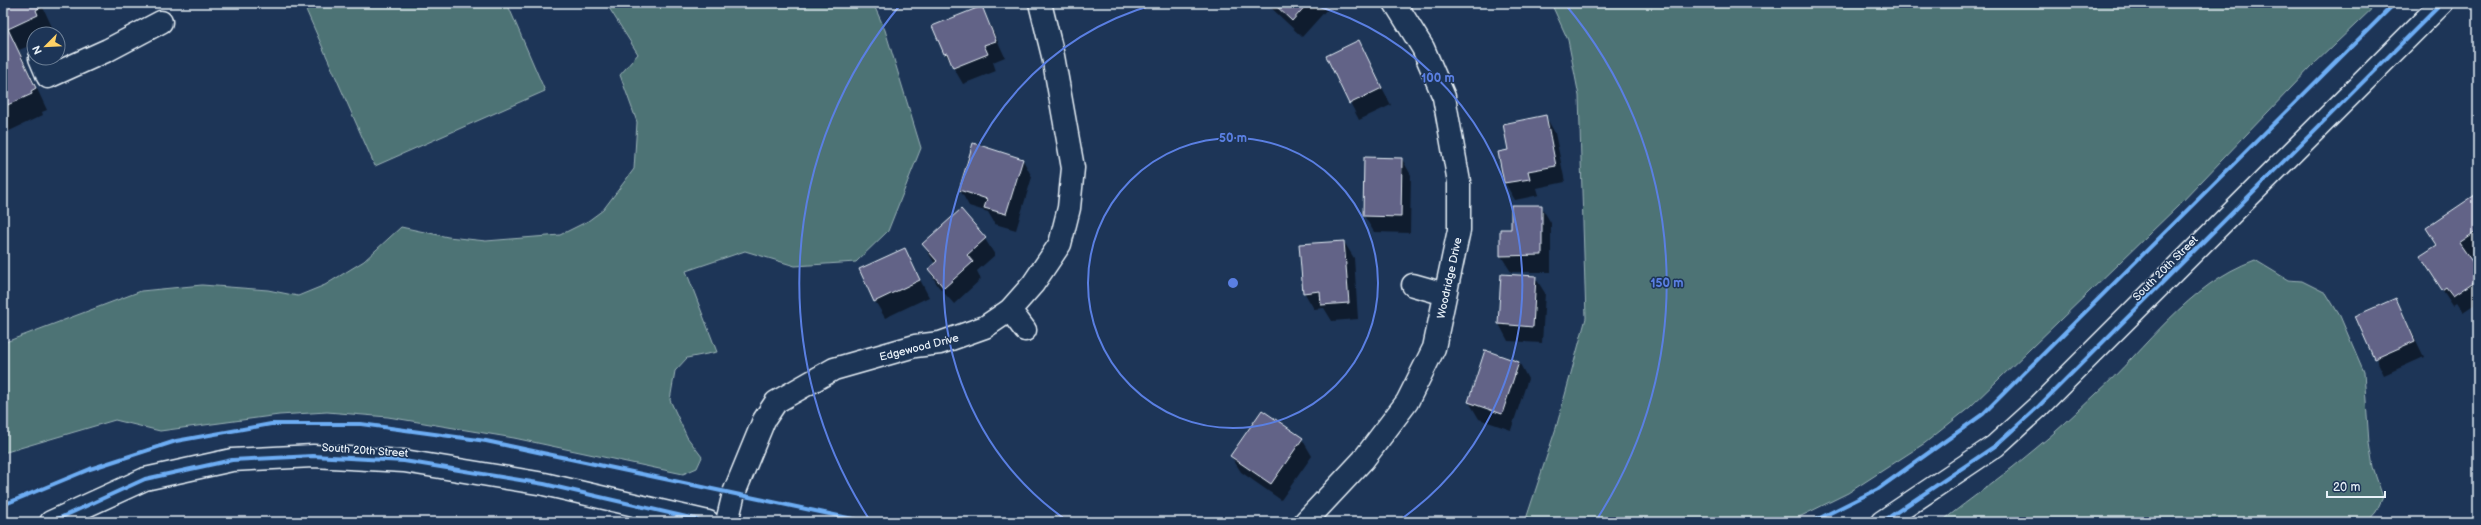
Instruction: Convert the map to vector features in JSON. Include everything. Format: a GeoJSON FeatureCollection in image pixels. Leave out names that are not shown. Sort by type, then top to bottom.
{"type":"FeatureCollection","features":[{"type":"Feature","properties":{"kind":"main road","name":"Edgewood Drive"},"geometry":{"type":"LineString","coordinates":[[727,522],[734,494],[764,420],[776,402],[834,369],[915,346],[940,343],[964,336],[985,327],[1010,310],[1033,284],[1060,244],[1069,208],[1073,168],[1053,56],[1040,3]]}},
{"type":"Feature","properties":{"kind":"main road","name":"Woodridge Drive"},"geometry":{"type":"LineString","coordinates":[[1305,522],[1363,460],[1407,402],[1434,348],[1459,230],[1459,182],[1444,97],[1423,48],[1395,3]]}},
{"type":"Feature","properties":{"kind":"main road","name":"South 20th Street"},"geometry":{"type":"LineString","coordinates":[[1882,522],[1995,446],[2039,406],[2442,3]]}},
{"type":"Feature","properties":{"kind":"main road"},"geometry":{"type":"LineString","coordinates":[[44,66],[48,76],[108,50],[161,22]]}},
{"type":"Feature","properties":{"kind":"main road"},"geometry":{"type":"LineString","coordinates":[[1413,285],[1445,294]]}},
{"type":"Feature","properties":{"kind":"main road"},"geometry":{"type":"LineString","coordinates":[[1010,310],[1025,330]]}},
{"type":"Feature","properties":{"kind":"main road","name":"South 20th Street"},"geometry":{"type":"LineString","coordinates":[[51,522],[145,479],[232,460],[313,456],[404,461],[544,484],[708,522]]}},
{"type":"Feature","properties":{"kind":"green space"},"geometry":{"type":"Polygon","coordinates":[[[303,3],[507,3],[545,91],[375,166],[303,3]]]}},
{"type":"Feature","properties":{"kind":"green space"},"geometry":{"type":"Polygon","coordinates":[[[606,3],[873,3],[885,30],[921,148],[888,231],[856,262],[795,266],[745,251],[686,271],[717,352],[687,358],[675,371],[670,400],[687,437],[702,457],[697,468],[683,474],[514,438],[388,417],[327,412],[279,415],[160,431],[115,420],[3,453],[3,343],[141,291],[202,285],[268,290],[298,296],[325,285],[364,261],[401,227],[448,237],[486,241],[560,235],[588,221],[603,210],[634,169],[637,122],[620,75],[638,54],[606,3]]]}},
{"type":"Feature","properties":{"kind":"green space"},"geometry":{"type":"Polygon","coordinates":[[[1551,3],[2378,3],[2312,66],[2178,206],[1970,407],[1925,443],[1848,493],[1789,522],[1525,522],[1556,428],[1586,318],[1579,96],[1568,40],[1551,3]]]}},
{"type":"Feature","properties":{"kind":"green space"},"geometry":{"type":"Polygon","coordinates":[[[2255,260],[2288,280],[2302,281],[2326,293],[2340,316],[2364,372],[2369,443],[2373,468],[2383,497],[2376,512],[2367,522],[1941,522],[2043,443],[2115,376],[2189,301],[2209,285],[2231,271],[2255,260]]]}},
{"type":"Feature","properties":{"kind":"building"},"geometry":{"type":"Polygon","coordinates":[[[3,3],[39,3],[41,7],[36,10],[38,15],[8,29],[36,88],[31,91],[32,94],[3,107],[3,3]]]}},
{"type":"Feature","properties":{"kind":"building"},"geometry":{"type":"Polygon","coordinates":[[[1273,3],[1308,3],[1292,21],[1273,3]]]}},
{"type":"Feature","properties":{"kind":"building"},"geometry":{"type":"Polygon","coordinates":[[[982,6],[996,41],[984,45],[988,54],[953,68],[947,53],[944,54],[932,26],[982,6]]]}},
{"type":"Feature","properties":{"kind":"building"},"geometry":{"type":"Polygon","coordinates":[[[1359,40],[1382,88],[1349,104],[1326,56],[1359,40]]]}},
{"type":"Feature","properties":{"kind":"building"},"geometry":{"type":"Polygon","coordinates":[[[1546,115],[1556,166],[1528,171],[1530,179],[1504,183],[1498,152],[1508,150],[1503,124],[1546,115]]]}},
{"type":"Feature","properties":{"kind":"building"},"geometry":{"type":"Polygon","coordinates":[[[973,143],[1023,159],[1006,214],[984,208],[987,199],[959,190],[973,143]]]}},
{"type":"Feature","properties":{"kind":"building"},"geometry":{"type":"Polygon","coordinates":[[[1364,157],[1402,158],[1401,217],[1363,216],[1364,157]]]}},
{"type":"Feature","properties":{"kind":"building"},"geometry":{"type":"Polygon","coordinates":[[[2478,193],[2478,230],[2459,243],[2478,270],[2478,279],[2453,296],[2446,287],[2442,290],[2420,256],[2437,245],[2426,228],[2478,193]]]}},
{"type":"Feature","properties":{"kind":"building"},"geometry":{"type":"Polygon","coordinates":[[[1511,205],[1542,205],[1542,255],[1500,256],[1500,229],[1511,229],[1511,205]]]}},
{"type":"Feature","properties":{"kind":"building"},"geometry":{"type":"Polygon","coordinates":[[[961,209],[986,238],[967,255],[973,262],[944,288],[928,269],[937,261],[922,244],[961,209]]]}},
{"type":"Feature","properties":{"kind":"building"},"geometry":{"type":"Polygon","coordinates":[[[1344,241],[1349,303],[1321,305],[1320,291],[1303,293],[1299,244],[1344,241]]]}},
{"type":"Feature","properties":{"kind":"building"},"geometry":{"type":"Polygon","coordinates":[[[905,248],[920,280],[874,302],[859,269],[905,248]]]}},
{"type":"Feature","properties":{"kind":"building"},"geometry":{"type":"Polygon","coordinates":[[[1501,274],[1536,276],[1533,327],[1498,324],[1501,274]]]}},
{"type":"Feature","properties":{"kind":"building"},"geometry":{"type":"Polygon","coordinates":[[[2396,298],[2415,341],[2374,359],[2355,316],[2396,298]]]}},
{"type":"Feature","properties":{"kind":"building"},"geometry":{"type":"Polygon","coordinates":[[[1485,350],[1519,362],[1502,414],[1468,402],[1485,350]]]}},
{"type":"Feature","properties":{"kind":"building"},"geometry":{"type":"Polygon","coordinates":[[[1262,410],[1303,438],[1271,484],[1230,456],[1262,410]]]}},
{"type":"Feature","properties":{"kind":"cycle path"},"geometry":{"type":"LineString","coordinates":[[1812,522],[1878,489],[1983,414],[2395,3]]}},
{"type":"Feature","properties":{"kind":"cycle path"},"geometry":{"type":"LineString","coordinates":[[1882,522],[1995,446],[2039,406],[2442,3]]}},
{"type":"Feature","properties":{"kind":"cycle path"},"geometry":{"type":"LineString","coordinates":[[3,505],[90,469],[176,441],[271,424],[361,424],[486,441],[867,522]]}},
{"type":"Feature","properties":{"kind":"cycle path"},"geometry":{"type":"LineString","coordinates":[[51,522],[145,479],[232,460],[313,456],[404,461],[544,484],[708,522]]}}]}
